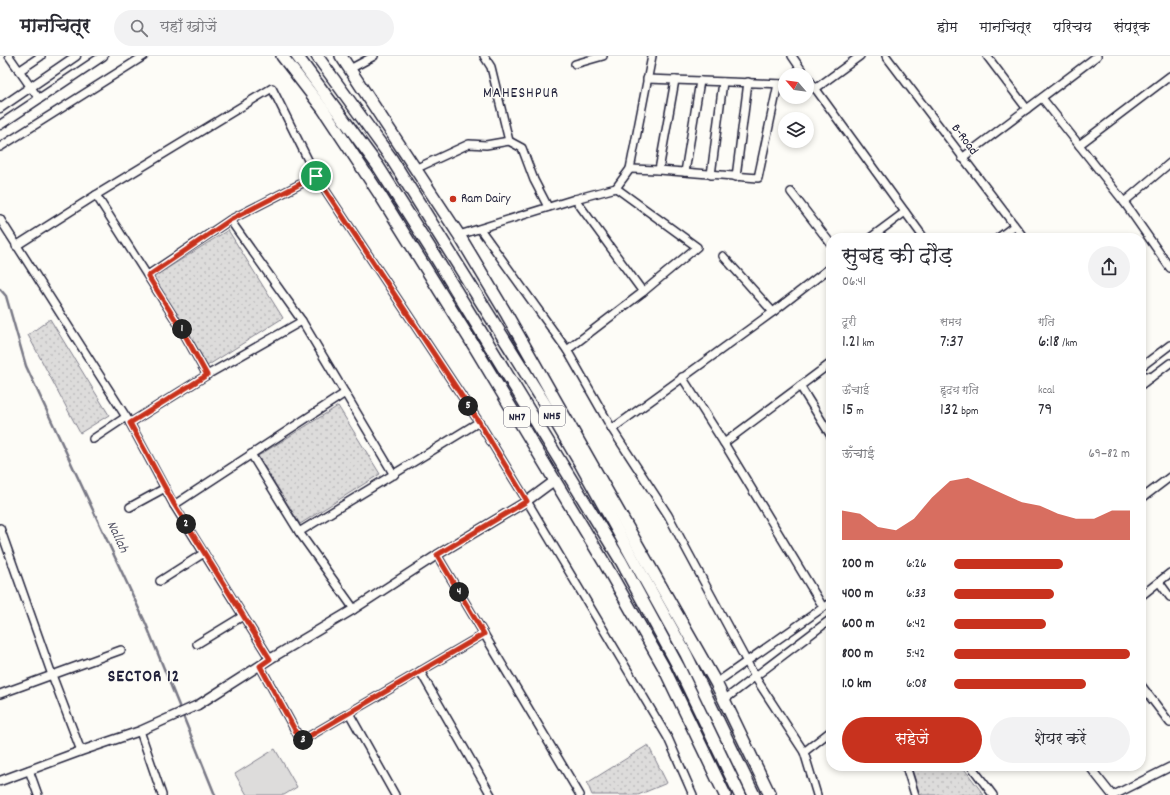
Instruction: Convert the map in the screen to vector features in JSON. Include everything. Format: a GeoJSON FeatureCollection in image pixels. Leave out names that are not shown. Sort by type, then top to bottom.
{"type":"FeatureCollection","features":[{"type":"Feature","properties":{"kind":"highway","name":"NH7"},"geometry":{"type":"LineString","coordinates":[[282,56],[323,109],[380,195],[474,346],[605,564],[663,666],[725,795]]}},
{"type":"Feature","properties":{"kind":"highway","name":"NH5"},"geometry":{"type":"LineString","coordinates":[[297,56],[378,166],[430,248],[621,561],[678,666],[740,795]]}},
{"type":"Feature","properties":{"kind":"highway","name":"NH5"},"geometry":{"type":"LineString","coordinates":[[317,56],[391,158],[552,406],[581,465],[686,654],[754,795]]}},
{"type":"Feature","properties":{"kind":"highway"},"geometry":{"type":"LineString","coordinates":[[341,56],[459,235],[552,406],[716,684],[770,795]]}},
{"type":"Feature","properties":{"kind":"highway"},"geometry":{"type":"LineString","coordinates":[[522,427],[534,419]]}},
{"type":"Feature","properties":{"kind":"street"},"geometry":{"type":"LineString","coordinates":[[9,56],[39,99]]}},
{"type":"Feature","properties":{"kind":"street"},"geometry":{"type":"LineString","coordinates":[[20,71],[41,56]]}},
{"type":"Feature","properties":{"kind":"street"},"geometry":{"type":"LineString","coordinates":[[0,108],[76,56]]}},
{"type":"Feature","properties":{"kind":"street"},"geometry":{"type":"LineString","coordinates":[[0,125],[104,56]]}},
{"type":"Feature","properties":{"kind":"street"},"geometry":{"type":"LineString","coordinates":[[0,147],[144,56]]}},
{"type":"Feature","properties":{"kind":"street"},"geometry":{"type":"LineString","coordinates":[[350,69],[374,56]]}},
{"type":"Feature","properties":{"kind":"street"},"geometry":{"type":"LineString","coordinates":[[484,56],[491,67],[510,141]]}},
{"type":"Feature","properties":{"kind":"street"},"geometry":{"type":"LineString","coordinates":[[575,64],[603,56]]}},
{"type":"Feature","properties":{"kind":"street"},"geometry":{"type":"LineString","coordinates":[[459,235],[575,198],[616,188],[630,169],[652,56]]}},
{"type":"Feature","properties":{"kind":"street"},"geometry":{"type":"LineString","coordinates":[[792,56],[800,68]]}},
{"type":"Feature","properties":{"kind":"street"},"geometry":{"type":"LineString","coordinates":[[816,89],[860,56]]}},
{"type":"Feature","properties":{"kind":"street","name":"B-Road"},"geometry":{"type":"LineString","coordinates":[[886,56],[1020,233]]}},
{"type":"Feature","properties":{"kind":"street"},"geometry":{"type":"LineString","coordinates":[[962,158],[1097,56]]}},
{"type":"Feature","properties":{"kind":"street"},"geometry":{"type":"LineString","coordinates":[[989,57],[1027,109]]}},
{"type":"Feature","properties":{"kind":"street"},"geometry":{"type":"LineString","coordinates":[[1079,145],[1170,76]]}},
{"type":"Feature","properties":{"kind":"street"},"geometry":{"type":"LineString","coordinates":[[647,79],[778,84]]}},
{"type":"Feature","properties":{"kind":"street"},"geometry":{"type":"LineString","coordinates":[[659,170],[675,80]]}},
{"type":"Feature","properties":{"kind":"street"},"geometry":{"type":"LineString","coordinates":[[685,172],[700,81]]}},
{"type":"Feature","properties":{"kind":"street"},"geometry":{"type":"LineString","coordinates":[[711,175],[723,82]]}},
{"type":"Feature","properties":{"kind":"street"},"geometry":{"type":"LineString","coordinates":[[736,177],[748,82]]}},
{"type":"Feature","properties":{"kind":"street"},"geometry":{"type":"LineString","coordinates":[[814,86],[920,233]]}},
{"type":"Feature","properties":{"kind":"street"},"geometry":{"type":"LineString","coordinates":[[16,246],[96,195],[272,88],[316,176],[479,422],[668,738],[694,795]]}},
{"type":"Feature","properties":{"kind":"street"},"geometry":{"type":"LineString","coordinates":[[630,169],[758,178],[778,96]]}},
{"type":"Feature","properties":{"kind":"street"},"geometry":{"type":"LineString","coordinates":[[1042,98],[1124,202],[1146,233]]}},
{"type":"Feature","properties":{"kind":"street"},"geometry":{"type":"LineString","coordinates":[[415,169],[469,144],[486,145],[510,141],[522,148],[534,180],[548,207]]}},
{"type":"Feature","properties":{"kind":"street"},"geometry":{"type":"LineString","coordinates":[[1124,202],[1170,164]]}},
{"type":"Feature","properties":{"kind":"street"},"geometry":{"type":"LineString","coordinates":[[148,276],[230,220],[316,176]]}},
{"type":"Feature","properties":{"kind":"street"},"geometry":{"type":"LineString","coordinates":[[567,350],[643,292],[697,247],[616,188]]}},
{"type":"Feature","properties":{"kind":"street"},"geometry":{"type":"LineString","coordinates":[[791,192],[826,238]]}},
{"type":"Feature","properties":{"kind":"street"},"geometry":{"type":"LineString","coordinates":[[96,195],[182,330],[207,375]]}},
{"type":"Feature","properties":{"kind":"street"},"geometry":{"type":"LineString","coordinates":[[575,198],[643,292]]}},
{"type":"Feature","properties":{"kind":"street"},"geometry":{"type":"LineString","coordinates":[[877,233],[905,212]]}},
{"type":"Feature","properties":{"kind":"street"},"geometry":{"type":"LineString","coordinates":[[0,219],[128,420],[174,504],[270,659]]}},
{"type":"Feature","properties":{"kind":"street"},"geometry":{"type":"LineString","coordinates":[[230,220],[302,321],[394,475]]}},
{"type":"Feature","properties":{"kind":"street"},"geometry":{"type":"LineString","coordinates":[[1005,233],[1014,226]]}},
{"type":"Feature","properties":{"kind":"street"},"geometry":{"type":"LineString","coordinates":[[480,229],[567,350],[612,429],[668,515],[755,677],[804,752],[817,795]]}},
{"type":"Feature","properties":{"kind":"street"},"geometry":{"type":"LineString","coordinates":[[1146,234],[1170,268]]}},
{"type":"Feature","properties":{"kind":"street"},"geometry":{"type":"LineString","coordinates":[[722,256],[773,312]]}},
{"type":"Feature","properties":{"kind":"street"},"geometry":{"type":"LineString","coordinates":[[612,429],[826,272]]}},
{"type":"Feature","properties":{"kind":"street"},"geometry":{"type":"LineString","coordinates":[[93,439],[302,321]]}},
{"type":"Feature","properties":{"kind":"street"},"geometry":{"type":"LineString","coordinates":[[1146,362],[1170,345]]}},
{"type":"Feature","properties":{"kind":"street"},"geometry":{"type":"LineString","coordinates":[[1146,381],[1170,363]]}},
{"type":"Feature","properties":{"kind":"street"},"geometry":{"type":"LineString","coordinates":[[724,443],[826,367]]}},
{"type":"Feature","properties":{"kind":"street"},"geometry":{"type":"LineString","coordinates":[[1146,376],[1151,377]]}},
{"type":"Feature","properties":{"kind":"street"},"geometry":{"type":"LineString","coordinates":[[682,377],[724,443],[826,616]]}},
{"type":"Feature","properties":{"kind":"street"},"geometry":{"type":"LineString","coordinates":[[800,386],[826,428]]}},
{"type":"Feature","properties":{"kind":"street"},"geometry":{"type":"LineString","coordinates":[[174,504],[346,393]]}},
{"type":"Feature","properties":{"kind":"street"},"geometry":{"type":"LineString","coordinates":[[299,532],[479,422]]}},
{"type":"Feature","properties":{"kind":"street"},"geometry":{"type":"LineString","coordinates":[[251,454],[299,532],[354,609]]}},
{"type":"Feature","properties":{"kind":"street"},"geometry":{"type":"LineString","coordinates":[[1146,495],[1170,477]]}},
{"type":"Feature","properties":{"kind":"street"},"geometry":{"type":"LineString","coordinates":[[0,782],[81,751],[140,731],[198,705],[270,659],[354,609],[437,555],[527,501],[554,481]]}},
{"type":"Feature","properties":{"kind":"street"},"geometry":{"type":"LineString","coordinates":[[130,507],[165,488]]}},
{"type":"Feature","properties":{"kind":"street"},"geometry":{"type":"LineString","coordinates":[[0,528],[52,675],[81,751]]}},
{"type":"Feature","properties":{"kind":"street"},"geometry":{"type":"LineString","coordinates":[[160,581],[204,553]]}},
{"type":"Feature","properties":{"kind":"street"},"geometry":{"type":"LineString","coordinates":[[437,555],[580,795]]}},
{"type":"Feature","properties":{"kind":"street"},"geometry":{"type":"LineString","coordinates":[[1146,592],[1170,573]]}},
{"type":"Feature","properties":{"kind":"street"},"geometry":{"type":"LineString","coordinates":[[1158,582],[1170,597]]}},
{"type":"Feature","properties":{"kind":"street"},"geometry":{"type":"LineString","coordinates":[[716,684],[826,606]]}},
{"type":"Feature","properties":{"kind":"street"},"geometry":{"type":"LineString","coordinates":[[197,644],[243,616]]}},
{"type":"Feature","properties":{"kind":"street"},"geometry":{"type":"LineString","coordinates":[[724,700],[826,622]]}},
{"type":"Feature","properties":{"kind":"street"},"geometry":{"type":"LineString","coordinates":[[260,666],[301,741],[484,634]]}},
{"type":"Feature","properties":{"kind":"street"},"geometry":{"type":"LineString","coordinates":[[0,694],[121,650]]}},
{"type":"Feature","properties":{"kind":"street"},"geometry":{"type":"LineString","coordinates":[[420,671],[491,795]]}},
{"type":"Feature","properties":{"kind":"street"},"geometry":{"type":"LineString","coordinates":[[1146,692],[1170,723]]}},
{"type":"Feature","properties":{"kind":"street"},"geometry":{"type":"LineString","coordinates":[[349,713],[395,795]]}},
{"type":"Feature","properties":{"kind":"street"},"geometry":{"type":"LineString","coordinates":[[140,731],[162,795]]}},
{"type":"Feature","properties":{"kind":"street"},"geometry":{"type":"LineString","coordinates":[[804,752],[826,735]]}},
{"type":"Feature","properties":{"kind":"street"},"geometry":{"type":"LineString","coordinates":[[1093,771],[1113,795],[1170,767]]}},
{"type":"Feature","properties":{"kind":"street"},"geometry":{"type":"LineString","coordinates":[[29,770],[38,795]]}},
{"type":"Feature","properties":{"kind":"street"},"geometry":{"type":"LineString","coordinates":[[907,771],[914,795]]}},
{"type":"Feature","properties":{"kind":"street"},"geometry":{"type":"LineString","coordinates":[[975,771],[993,795]]}},
{"type":"Feature","properties":{"kind":"shaded area"},"geometry":{"type":"Polygon","coordinates":[[[228,230],[283,318],[207,366],[152,278],[228,230]]]}},
{"type":"Feature","properties":{"kind":"shaded area"},"geometry":{"type":"Polygon","coordinates":[[[50,319],[109,415],[80,433],[28,335],[50,319]]]}},
{"type":"Feature","properties":{"kind":"shaded area"},"geometry":{"type":"Polygon","coordinates":[[[338,406],[380,474],[300,524],[258,456],[338,406]]]}},
{"type":"Feature","properties":{"kind":"shaded area"},"geometry":{"type":"Polygon","coordinates":[[[648,745],[667,783],[638,795],[592,795],[587,783],[648,745]]]}},
{"type":"Feature","properties":{"kind":"shaded area"},"geometry":{"type":"Polygon","coordinates":[[[275,749],[297,787],[284,795],[247,795],[235,774],[275,749]]]}},
{"type":"Feature","properties":{"kind":"shaded area"},"geometry":{"type":"Polygon","coordinates":[[[913,771],[966,771],[984,795],[920,795],[913,771]]]}},
{"type":"Feature","properties":{"kind":"waterway","name":"Nallah"},"geometry":{"type":"LineString","coordinates":[[0,289],[6,296],[26,366],[146,624],[215,795]]}},
{"type":"Feature","properties":{"kind":"place","name":"Ram Dairy"},"geometry":{"type":"Point","coordinates":[453,199]}},
{"type":"Feature","properties":{"kind":"district","name":"MAHESHPUR"},"geometry":{"type":"Point","coordinates":[521,94]}},
{"type":"Feature","properties":{"kind":"district","name":"SECTOR 12"},"geometry":{"type":"Point","coordinates":[144,678]}},
{"type":"Feature","properties":{"kind":"route"},"geometry":{"type":"LineString","coordinates":[[316,176],[479,422],[527,501],[437,555],[484,634],[301,741],[260,666],[270,659],[174,504],[130,423],[207,375],[182,330],[148,276],[230,220],[316,176]]}}]}
